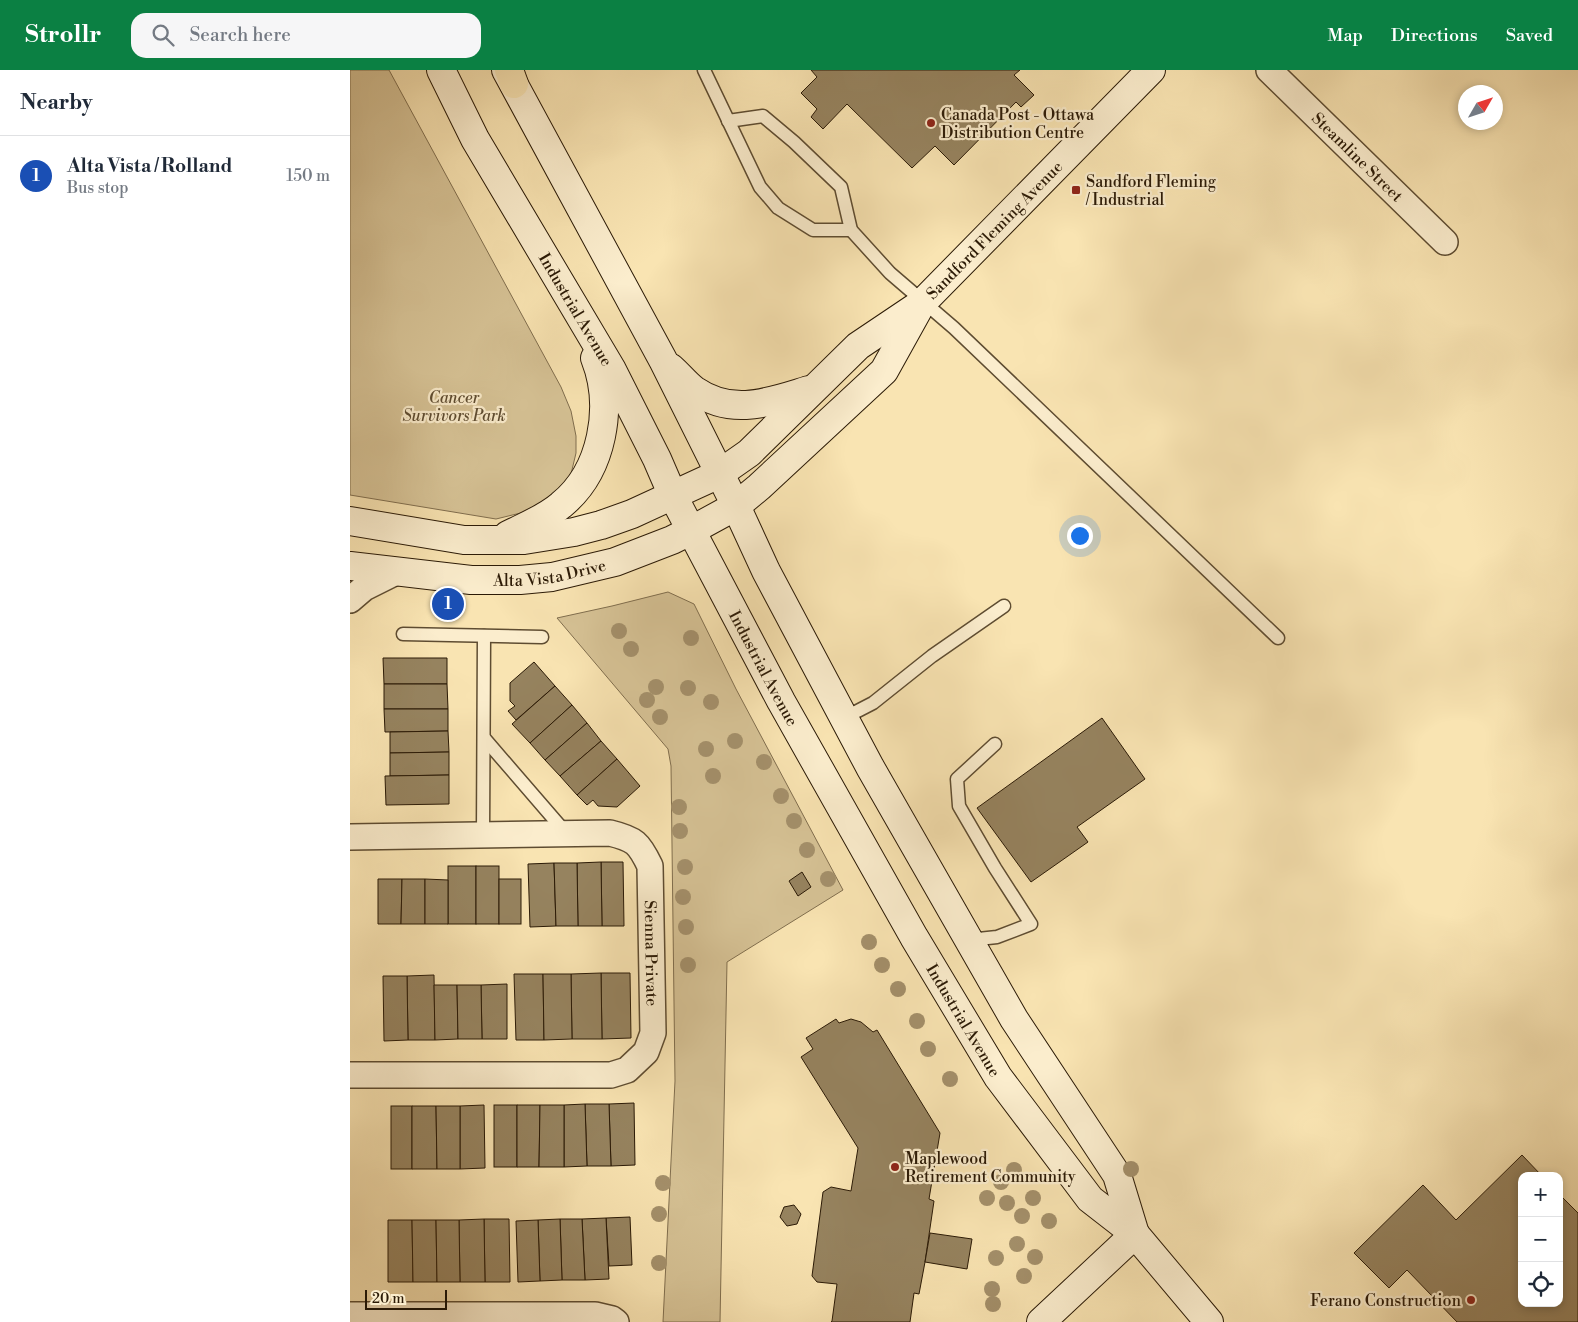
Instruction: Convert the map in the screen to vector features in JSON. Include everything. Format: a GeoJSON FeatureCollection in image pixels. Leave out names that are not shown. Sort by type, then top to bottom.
{"type":"FeatureCollection","features":[{"type":"Feature","properties":{"kind":"main road","name":"Industrial Avenue"},"geometry":{"type":"LineString","coordinates":[[440,70],[475,139],[612,370],[657,459],[673,496],[781,701],[914,937],[998,1077],[1090,1199],[1135,1234],[1209,1322]]}},
{"type":"Feature","properties":{"kind":"main road","name":"Sandford Fleming Avenue"},"geometry":{"type":"LineString","coordinates":[[719,474],[749,453],[858,346],[922,303],[1151,70]]}},
{"type":"Feature","properties":{"kind":"main road","name":"Industrial Avenue"},"geometry":{"type":"LineString","coordinates":[[510,74],[662,360],[736,506],[766,571],[870,767],[1014,1019],[1117,1175],[1135,1234]]}},
{"type":"Feature","properties":{"kind":"main road"},"geometry":{"type":"LineString","coordinates":[[495,541],[542,518],[562,505],[585,477],[594,460],[600,440],[604,418],[604,396],[598,367],[567,292]]}},
{"type":"Feature","properties":{"kind":"main road","name":"Sandford Fleming Avenue"},"geometry":{"type":"LineString","coordinates":[[736,506],[884,371],[922,303]]}},
{"type":"Feature","properties":{"kind":"main road"},"geometry":{"type":"LineString","coordinates":[[662,360],[694,389],[710,399],[739,406],[764,404],[813,389]]}},
{"type":"Feature","properties":{"kind":"main road"},"geometry":{"type":"LineString","coordinates":[[350,521],[464,540],[524,540],[574,532],[632,514],[719,474]]}},
{"type":"Feature","properties":{"kind":"main road","name":"Alta Vista Drive"},"geometry":{"type":"LineString","coordinates":[[350,566],[471,580],[520,580],[552,577],[615,562],[692,530],[736,506]]}},
{"type":"Feature","properties":{"kind":"main road"},"geometry":{"type":"LineString","coordinates":[[1041,1322],[1135,1234]]}},
{"type":"Feature","properties":{"kind":"street","name":"Steamline Street"},"geometry":{"type":"LineString","coordinates":[[1269,70],[1445,242]]}},
{"type":"Feature","properties":{"kind":"street"},"geometry":{"type":"LineString","coordinates":[[350,600],[364,588],[396,572]]}},
{"type":"Feature","properties":{"kind":"street","name":"Sienna Private"},"geometry":{"type":"LineString","coordinates":[[350,837],[610,833],[627,838],[642,848],[650,866],[653,1033],[646,1052],[627,1070],[611,1075],[350,1075]]}},
{"type":"Feature","properties":{"kind":"street"},"geometry":{"type":"LineString","coordinates":[[350,1315],[595,1315],[612,1319],[616,1322]]}},
{"type":"Feature","properties":{"kind":"lane"},"geometry":{"type":"LineString","coordinates":[[704,70],[760,187],[778,208],[813,230],[850,230]]}},
{"type":"Feature","properties":{"kind":"lane"},"geometry":{"type":"LineString","coordinates":[[728,121],[763,116],[794,142],[841,187],[850,230],[890,273],[922,303],[954,328],[1278,638]]}},
{"type":"Feature","properties":{"kind":"lane"},"geometry":{"type":"LineString","coordinates":[[844,718],[873,703],[932,656],[1004,606]]}},
{"type":"Feature","properties":{"kind":"lane"},"geometry":{"type":"LineString","coordinates":[[403,634],[542,637]]}},
{"type":"Feature","properties":{"kind":"lane"},"geometry":{"type":"LineString","coordinates":[[483,835],[484,636]]}},
{"type":"Feature","properties":{"kind":"lane"},"geometry":{"type":"LineString","coordinates":[[484,738],[566,833]]}},
{"type":"Feature","properties":{"kind":"lane"},"geometry":{"type":"LineString","coordinates":[[969,940],[997,936],[1031,924],[995,868],[959,806],[957,778],[995,744]]}},
{"type":"Feature","properties":{"kind":"green space","name":"Cancer Survivors Park"},"geometry":{"type":"Polygon","coordinates":[[[350,70],[389,70],[561,387],[571,411],[576,436],[576,453],[571,474],[554,496],[533,510],[496,519],[350,495],[350,70]]]}},
{"type":"Feature","properties":{"kind":"green space"},"geometry":{"type":"Polygon","coordinates":[[[668,592],[694,604],[736,689],[843,890],[727,962],[720,1322],[663,1322],[675,1081],[671,766],[668,749],[557,618],[668,592]]]}},
{"type":"Feature","properties":{"kind":"building","name":"Canada Post - Ottawa Distribution Centre"},"geometry":{"type":"Polygon","coordinates":[[[811,70],[1020,70],[1014,75],[1034,95],[1021,107],[1016,102],[954,165],[935,146],[912,168],[847,104],[823,129],[811,117],[817,109],[801,93],[817,77],[811,70]]]}},
{"type":"Feature","properties":{"kind":"building"},"geometry":{"type":"Polygon","coordinates":[[[383,658],[447,658],[447,684],[384,684],[383,658]]]}},
{"type":"Feature","properties":{"kind":"building"},"geometry":{"type":"Polygon","coordinates":[[[534,662],[555,686],[516,720],[508,711],[515,706],[510,701],[510,683],[534,662]]]}},
{"type":"Feature","properties":{"kind":"building"},"geometry":{"type":"Polygon","coordinates":[[[384,684],[447,684],[448,709],[384,709],[384,684]]]}},
{"type":"Feature","properties":{"kind":"building"},"geometry":{"type":"Polygon","coordinates":[[[555,686],[572,705],[530,743],[512,724],[555,686]]]}},
{"type":"Feature","properties":{"kind":"building"},"geometry":{"type":"Polygon","coordinates":[[[572,705],[587,723],[545,760],[530,743],[572,705]]]}},
{"type":"Feature","properties":{"kind":"building"},"geometry":{"type":"Polygon","coordinates":[[[384,709],[448,709],[448,731],[385,732],[384,709]]]}},
{"type":"Feature","properties":{"kind":"building"},"geometry":{"type":"Polygon","coordinates":[[[1102,718],[1145,779],[1077,827],[1088,842],[1031,882],[977,808],[1102,718]]]}},
{"type":"Feature","properties":{"kind":"building"},"geometry":{"type":"Polygon","coordinates":[[[587,723],[601,741],[560,776],[545,760],[587,723]]]}},
{"type":"Feature","properties":{"kind":"building"},"geometry":{"type":"Polygon","coordinates":[[[448,731],[449,752],[390,753],[390,732],[448,731]]]}},
{"type":"Feature","properties":{"kind":"building"},"geometry":{"type":"Polygon","coordinates":[[[601,741],[617,759],[577,795],[560,776],[601,741]]]}},
{"type":"Feature","properties":{"kind":"building"},"geometry":{"type":"Polygon","coordinates":[[[449,752],[449,775],[390,776],[390,753],[449,752]]]}},
{"type":"Feature","properties":{"kind":"building"},"geometry":{"type":"Polygon","coordinates":[[[617,759],[640,786],[617,807],[598,806],[593,800],[587,805],[577,795],[617,759]]]}},
{"type":"Feature","properties":{"kind":"building"},"geometry":{"type":"Polygon","coordinates":[[[449,775],[449,804],[386,805],[385,776],[449,775]]]}},
{"type":"Feature","properties":{"kind":"building"},"geometry":{"type":"Polygon","coordinates":[[[601,862],[623,862],[624,926],[602,926],[601,862]]]}},
{"type":"Feature","properties":{"kind":"building"},"geometry":{"type":"Polygon","coordinates":[[[601,862],[602,926],[578,926],[577,863],[601,862]]]}},
{"type":"Feature","properties":{"kind":"building"},"geometry":{"type":"Polygon","coordinates":[[[554,863],[556,926],[530,927],[528,864],[554,863]]]}},
{"type":"Feature","properties":{"kind":"building"},"geometry":{"type":"Polygon","coordinates":[[[554,863],[577,863],[578,926],[556,926],[554,863]]]}},
{"type":"Feature","properties":{"kind":"building"},"geometry":{"type":"Polygon","coordinates":[[[448,866],[476,866],[476,924],[448,924],[448,866]]]}},
{"type":"Feature","properties":{"kind":"building"},"geometry":{"type":"Polygon","coordinates":[[[476,866],[499,866],[499,924],[476,924],[476,866]]]}},
{"type":"Feature","properties":{"kind":"building"},"geometry":{"type":"Polygon","coordinates":[[[802,872],[811,887],[798,896],[789,881],[802,872]]]}},
{"type":"Feature","properties":{"kind":"building"},"geometry":{"type":"Polygon","coordinates":[[[378,879],[402,879],[401,924],[378,924],[378,879]]]}},
{"type":"Feature","properties":{"kind":"building"},"geometry":{"type":"Polygon","coordinates":[[[402,879],[425,879],[425,924],[401,924],[402,879]]]}},
{"type":"Feature","properties":{"kind":"building"},"geometry":{"type":"Polygon","coordinates":[[[425,879],[448,880],[448,924],[425,924],[425,879]]]}},
{"type":"Feature","properties":{"kind":"building"},"geometry":{"type":"Polygon","coordinates":[[[499,879],[521,879],[521,924],[499,924],[499,879]]]}},
{"type":"Feature","properties":{"kind":"building"},"geometry":{"type":"Polygon","coordinates":[[[601,973],[630,973],[631,1038],[602,1039],[601,973]]]}},
{"type":"Feature","properties":{"kind":"building"},"geometry":{"type":"Polygon","coordinates":[[[601,973],[602,1039],[572,1039],[571,974],[601,973]]]}},
{"type":"Feature","properties":{"kind":"building"},"geometry":{"type":"Polygon","coordinates":[[[514,974],[543,974],[544,1040],[516,1040],[514,974]]]}},
{"type":"Feature","properties":{"kind":"building"},"geometry":{"type":"Polygon","coordinates":[[[543,974],[571,974],[572,1039],[544,1040],[543,974]]]}},
{"type":"Feature","properties":{"kind":"building"},"geometry":{"type":"Polygon","coordinates":[[[434,975],[435,1040],[408,1040],[407,976],[434,975]]]}},
{"type":"Feature","properties":{"kind":"building"},"geometry":{"type":"Polygon","coordinates":[[[383,976],[407,976],[408,1040],[384,1041],[383,976]]]}},
{"type":"Feature","properties":{"kind":"building"},"geometry":{"type":"Polygon","coordinates":[[[507,984],[507,1039],[482,1039],[481,985],[507,984]]]}},
{"type":"Feature","properties":{"kind":"building"},"geometry":{"type":"Polygon","coordinates":[[[434,985],[457,985],[458,1039],[435,1040],[434,985]]]}},
{"type":"Feature","properties":{"kind":"building"},"geometry":{"type":"Polygon","coordinates":[[[457,985],[481,985],[482,1039],[458,1039],[457,985]]]}},
{"type":"Feature","properties":{"kind":"building","name":"Maplewood Retirement Community"},"geometry":{"type":"Polygon","coordinates":[[[836,1019],[839,1023],[851,1019],[861,1022],[873,1032],[877,1030],[940,1133],[929,1199],[934,1201],[925,1262],[919,1294],[914,1293],[910,1322],[831,1322],[837,1284],[817,1282],[812,1276],[823,1192],[831,1187],[851,1191],[858,1148],[801,1057],[813,1049],[806,1038],[836,1019]]]}},
{"type":"Feature","properties":{"kind":"building"},"geometry":{"type":"Polygon","coordinates":[[[634,1103],[635,1165],[611,1166],[609,1104],[634,1103]]]}},
{"type":"Feature","properties":{"kind":"building"},"geometry":{"type":"Polygon","coordinates":[[[585,1104],[609,1104],[611,1166],[587,1166],[585,1104]]]}},
{"type":"Feature","properties":{"kind":"building"},"geometry":{"type":"Polygon","coordinates":[[[585,1104],[587,1166],[564,1167],[564,1105],[585,1104]]]}},
{"type":"Feature","properties":{"kind":"building"},"geometry":{"type":"Polygon","coordinates":[[[484,1105],[485,1168],[460,1169],[460,1106],[484,1105]]]}},
{"type":"Feature","properties":{"kind":"building"},"geometry":{"type":"Polygon","coordinates":[[[494,1105],[517,1105],[517,1167],[494,1167],[494,1105]]]}},
{"type":"Feature","properties":{"kind":"building"},"geometry":{"type":"Polygon","coordinates":[[[517,1105],[540,1105],[539,1167],[517,1167],[517,1105]]]}},
{"type":"Feature","properties":{"kind":"building"},"geometry":{"type":"Polygon","coordinates":[[[540,1105],[564,1105],[564,1167],[539,1167],[540,1105]]]}},
{"type":"Feature","properties":{"kind":"building"},"geometry":{"type":"Polygon","coordinates":[[[391,1106],[412,1106],[412,1169],[391,1169],[391,1106]]]}},
{"type":"Feature","properties":{"kind":"building"},"geometry":{"type":"Polygon","coordinates":[[[412,1106],[436,1106],[437,1169],[412,1169],[412,1106]]]}},
{"type":"Feature","properties":{"kind":"building"},"geometry":{"type":"Polygon","coordinates":[[[436,1106],[460,1106],[460,1169],[437,1169],[436,1106]]]}},
{"type":"Feature","properties":{"kind":"building"},"geometry":{"type":"Polygon","coordinates":[[[1522,1155],[1538,1172],[1518,1172],[1518,1307],[1563,1307],[1563,1198],[1578,1213],[1578,1322],[1457,1322],[1407,1270],[1389,1288],[1354,1253],[1423,1185],[1456,1220],[1522,1155]]]}},
{"type":"Feature","properties":{"kind":"building"},"geometry":{"type":"Polygon","coordinates":[[[794,1205],[801,1214],[797,1224],[787,1226],[780,1217],[784,1207],[794,1205]]]}},
{"type":"Feature","properties":{"kind":"building"},"geometry":{"type":"Polygon","coordinates":[[[630,1217],[632,1265],[609,1266],[606,1218],[630,1217]]]}},
{"type":"Feature","properties":{"kind":"building"},"geometry":{"type":"Polygon","coordinates":[[[606,1218],[609,1279],[585,1280],[582,1219],[606,1218]]]}},
{"type":"Feature","properties":{"kind":"building"},"geometry":{"type":"Polygon","coordinates":[[[484,1219],[509,1219],[510,1282],[485,1282],[484,1219]]]}},
{"type":"Feature","properties":{"kind":"building"},"geometry":{"type":"Polygon","coordinates":[[[484,1219],[485,1282],[460,1282],[459,1220],[484,1219]]]}},
{"type":"Feature","properties":{"kind":"building"},"geometry":{"type":"Polygon","coordinates":[[[560,1219],[582,1219],[585,1280],[562,1280],[560,1219]]]}},
{"type":"Feature","properties":{"kind":"building"},"geometry":{"type":"Polygon","coordinates":[[[560,1219],[562,1280],[540,1281],[538,1220],[560,1219]]]}},
{"type":"Feature","properties":{"kind":"building"},"geometry":{"type":"Polygon","coordinates":[[[388,1220],[412,1220],[413,1282],[388,1282],[388,1220]]]}},
{"type":"Feature","properties":{"kind":"building"},"geometry":{"type":"Polygon","coordinates":[[[412,1220],[436,1220],[437,1282],[413,1282],[412,1220]]]}},
{"type":"Feature","properties":{"kind":"building"},"geometry":{"type":"Polygon","coordinates":[[[436,1220],[459,1220],[460,1282],[437,1282],[436,1220]]]}},
{"type":"Feature","properties":{"kind":"building"},"geometry":{"type":"Polygon","coordinates":[[[538,1220],[540,1281],[518,1282],[516,1221],[538,1220]]]}},
{"type":"Feature","properties":{"kind":"building"},"geometry":{"type":"Polygon","coordinates":[[[930,1233],[972,1239],[967,1269],[925,1262],[930,1233]]]}},
{"type":"Feature","properties":{"kind":"place","name":"Canada Post - Ottawa Distribution Centre"},"geometry":{"type":"Point","coordinates":[931,123]}},
{"type":"Feature","properties":{"kind":"place","name":"Sandford Fleming / Industrial"},"geometry":{"type":"Point","coordinates":[1076,190]}},
{"type":"Feature","properties":{"kind":"place","name":"Alta Vista / Rolland"},"geometry":{"type":"Point","coordinates":[448,604]}},
{"type":"Feature","properties":{"kind":"place","name":"Maplewood Retirement Community"},"geometry":{"type":"Point","coordinates":[895,1167]}},
{"type":"Feature","properties":{"kind":"place","name":"Ferano Construction"},"geometry":{"type":"Point","coordinates":[1471,1300]}}]}
